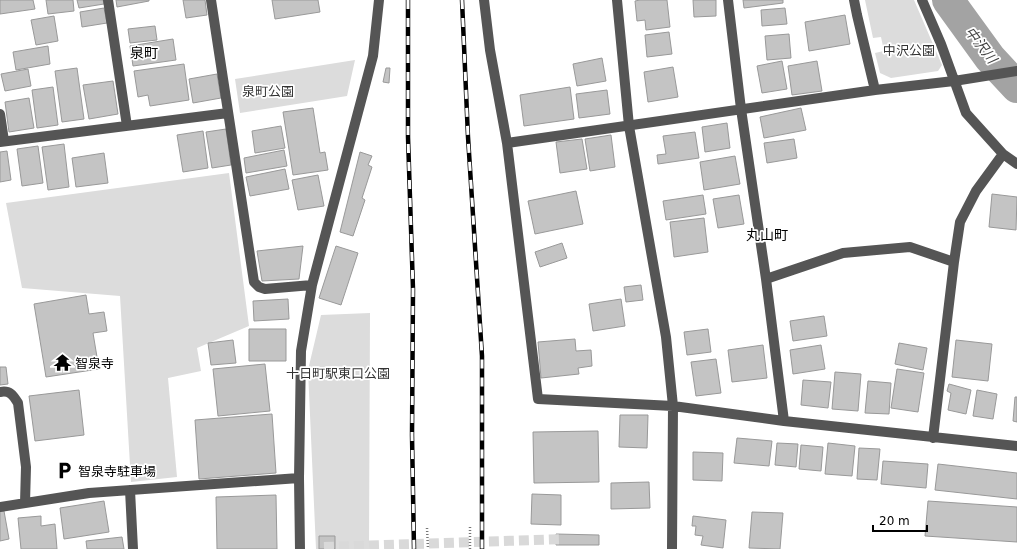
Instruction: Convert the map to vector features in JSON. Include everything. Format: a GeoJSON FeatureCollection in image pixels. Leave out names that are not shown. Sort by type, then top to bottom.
{"type":"FeatureCollection","features":[{"type":"Feature","properties":{"kind":"street"},"geometry":{"type":"LineString","coordinates":[[108,0],[126,126]]}},
{"type":"Feature","properties":{"kind":"street"},"geometry":{"type":"LineString","coordinates":[[211,0],[254,282],[259,287],[266,289],[312,285]]}},
{"type":"Feature","properties":{"kind":"street"},"geometry":{"type":"LineString","coordinates":[[300,549],[299,478],[301,351],[312,285],[373,56],[378,0]]}},
{"type":"Feature","properties":{"kind":"street"},"geometry":{"type":"LineString","coordinates":[[484,0],[490,50],[506,143],[538,399],[673,406],[784,421],[1017,446]]}},
{"type":"Feature","properties":{"kind":"street"},"geometry":{"type":"LineString","coordinates":[[617,0],[629,126],[666,337],[673,406],[672,549]]}},
{"type":"Feature","properties":{"kind":"street"},"geometry":{"type":"LineString","coordinates":[[728,0],[741,109],[766,279],[784,421]]}},
{"type":"Feature","properties":{"kind":"street"},"geometry":{"type":"LineString","coordinates":[[854,0],[875,90]]}},
{"type":"Feature","properties":{"kind":"street"},"geometry":{"type":"LineString","coordinates":[[922,0],[941,44],[966,113],[1003,154],[1017,164]]}},
{"type":"Feature","properties":{"kind":"street"},"geometry":{"type":"LineString","coordinates":[[506,143],[1017,71]]}},
{"type":"Feature","properties":{"kind":"street"},"geometry":{"type":"LineString","coordinates":[[0,114],[2,142],[228,113]]}},
{"type":"Feature","properties":{"kind":"street"},"geometry":{"type":"LineString","coordinates":[[933,438],[960,222],[976,191],[1003,154]]}},
{"type":"Feature","properties":{"kind":"street"},"geometry":{"type":"LineString","coordinates":[[766,279],[843,253],[910,247],[954,262]]}},
{"type":"Feature","properties":{"kind":"street"},"geometry":{"type":"LineString","coordinates":[[0,392],[4,391],[13,394],[18,403],[26,467],[25,503]]}},
{"type":"Feature","properties":{"kind":"street"},"geometry":{"type":"LineString","coordinates":[[0,507],[88,493],[299,478]]}},
{"type":"Feature","properties":{"kind":"street"},"geometry":{"type":"LineString","coordinates":[[130,490],[133,549]]}},
{"type":"Feature","properties":{"kind":"path"},"geometry":{"type":"LineString","coordinates":[[470,527],[470,549]]}},
{"type":"Feature","properties":{"kind":"path"},"geometry":{"type":"LineString","coordinates":[[427,528],[428,549]]}},
{"type":"Feature","properties":{"kind":"green space","name":"中沢公園"},"geometry":{"type":"Polygon","coordinates":[[[865,0],[914,0],[942,65],[938,71],[891,78],[880,73],[875,53],[884,51],[881,37],[873,38],[865,0]]]}},
{"type":"Feature","properties":{"kind":"green space","name":"泉町公園"},"geometry":{"type":"Polygon","coordinates":[[[355,60],[347,96],[240,113],[235,79],[355,60]]]}},
{"type":"Feature","properties":{"kind":"green space"},"geometry":{"type":"Polygon","coordinates":[[[229,173],[249,326],[197,348],[201,371],[168,378],[177,477],[131,482],[120,296],[22,288],[6,203],[229,173]]]}},
{"type":"Feature","properties":{"kind":"green space","name":"十日町駅東口公園"},"geometry":{"type":"Polygon","coordinates":[[[370,313],[369,549],[316,549],[308,370],[321,315],[370,313]]]}},
{"type":"Feature","properties":{"kind":"building"},"geometry":{"type":"Polygon","coordinates":[[[0,0],[33,0],[35,9],[0,14],[0,0]]]}},
{"type":"Feature","properties":{"kind":"building"},"geometry":{"type":"Polygon","coordinates":[[[46,0],[73,0],[74,11],[48,14],[46,0]]]}},
{"type":"Feature","properties":{"kind":"building"},"geometry":{"type":"Polygon","coordinates":[[[77,0],[103,0],[104,4],[79,8],[77,0]]]}},
{"type":"Feature","properties":{"kind":"building"},"geometry":{"type":"Polygon","coordinates":[[[116,0],[149,0],[149,1],[117,7],[116,0]]]}},
{"type":"Feature","properties":{"kind":"building"},"geometry":{"type":"Polygon","coordinates":[[[183,0],[205,0],[207,15],[186,18],[183,0]]]}},
{"type":"Feature","properties":{"kind":"building"},"geometry":{"type":"Polygon","coordinates":[[[272,0],[318,0],[320,12],[275,19],[272,0]]]}},
{"type":"Feature","properties":{"kind":"building"},"geometry":{"type":"Polygon","coordinates":[[[667,0],[670,27],[646,30],[645,20],[637,21],[635,1],[667,0]]]}},
{"type":"Feature","properties":{"kind":"building"},"geometry":{"type":"Polygon","coordinates":[[[693,0],[716,0],[716,16],[694,17],[693,0]]]}},
{"type":"Feature","properties":{"kind":"building"},"geometry":{"type":"Polygon","coordinates":[[[743,0],[783,0],[783,3],[744,8],[743,0]]]}},
{"type":"Feature","properties":{"kind":"building"},"geometry":{"type":"Polygon","coordinates":[[[104,8],[107,23],[82,27],[80,12],[104,8]]]}},
{"type":"Feature","properties":{"kind":"building"},"geometry":{"type":"Polygon","coordinates":[[[785,8],[787,24],[762,26],[761,10],[785,8]]]}},
{"type":"Feature","properties":{"kind":"building"},"geometry":{"type":"Polygon","coordinates":[[[845,15],[850,44],[809,51],[805,22],[845,15]]]}},
{"type":"Feature","properties":{"kind":"building"},"geometry":{"type":"Polygon","coordinates":[[[54,16],[58,41],[36,45],[31,20],[54,16]]]}},
{"type":"Feature","properties":{"kind":"building"},"geometry":{"type":"Polygon","coordinates":[[[155,26],[157,40],[130,43],[128,29],[155,26]]]}},
{"type":"Feature","properties":{"kind":"building"},"geometry":{"type":"Polygon","coordinates":[[[669,32],[672,54],[647,57],[645,35],[669,32]]]}},
{"type":"Feature","properties":{"kind":"building"},"geometry":{"type":"Polygon","coordinates":[[[789,34],[791,58],[767,60],[765,36],[789,34]]]}},
{"type":"Feature","properties":{"kind":"building"},"geometry":{"type":"Polygon","coordinates":[[[173,39],[176,60],[133,66],[130,46],[173,39]]]}},
{"type":"Feature","properties":{"kind":"building"},"geometry":{"type":"Polygon","coordinates":[[[48,46],[50,64],[16,70],[13,52],[48,46]]]}},
{"type":"Feature","properties":{"kind":"building"},"geometry":{"type":"Polygon","coordinates":[[[602,58],[606,81],[577,86],[573,64],[602,58]]]}},
{"type":"Feature","properties":{"kind":"building"},"geometry":{"type":"Polygon","coordinates":[[[782,61],[787,89],[762,93],[757,66],[782,61]]]}},
{"type":"Feature","properties":{"kind":"building"},"geometry":{"type":"Polygon","coordinates":[[[817,61],[822,91],[792,95],[788,66],[817,61]]]}},
{"type":"Feature","properties":{"kind":"building"},"geometry":{"type":"Polygon","coordinates":[[[184,64],[189,100],[150,106],[148,95],[138,97],[134,71],[184,64]]]}},
{"type":"Feature","properties":{"kind":"building"},"geometry":{"type":"Polygon","coordinates":[[[673,67],[678,97],[648,102],[644,72],[673,67]]]}},
{"type":"Feature","properties":{"kind":"building"},"geometry":{"type":"Polygon","coordinates":[[[77,68],[84,119],[62,122],[55,71],[77,68]]]}},
{"type":"Feature","properties":{"kind":"building"},"geometry":{"type":"Polygon","coordinates":[[[386,68],[390,68],[389,83],[383,82],[386,68]]]}},
{"type":"Feature","properties":{"kind":"building"},"geometry":{"type":"Polygon","coordinates":[[[28,69],[31,86],[5,91],[1,74],[28,69]]]}},
{"type":"Feature","properties":{"kind":"building"},"geometry":{"type":"Polygon","coordinates":[[[217,74],[221,98],[193,103],[189,79],[217,74]]]}},
{"type":"Feature","properties":{"kind":"building"},"geometry":{"type":"Polygon","coordinates":[[[113,81],[118,114],[89,119],[83,85],[113,81]]]}},
{"type":"Feature","properties":{"kind":"building"},"geometry":{"type":"Polygon","coordinates":[[[53,87],[58,125],[37,128],[32,90],[53,87]]]}},
{"type":"Feature","properties":{"kind":"building"},"geometry":{"type":"Polygon","coordinates":[[[570,87],[574,119],[524,126],[520,95],[570,87]]]}},
{"type":"Feature","properties":{"kind":"building"},"geometry":{"type":"Polygon","coordinates":[[[607,90],[610,114],[579,118],[576,94],[607,90]]]}},
{"type":"Feature","properties":{"kind":"building"},"geometry":{"type":"Polygon","coordinates":[[[29,98],[34,128],[9,132],[5,102],[29,98]]]}},
{"type":"Feature","properties":{"kind":"building"},"geometry":{"type":"Polygon","coordinates":[[[313,108],[320,153],[325,152],[328,170],[293,175],[283,112],[313,108]]]}},
{"type":"Feature","properties":{"kind":"building"},"geometry":{"type":"Polygon","coordinates":[[[801,108],[806,130],[764,138],[760,117],[801,108]]]}},
{"type":"Feature","properties":{"kind":"building"},"geometry":{"type":"Polygon","coordinates":[[[727,123],[730,148],[705,152],[702,127],[727,123]]]}},
{"type":"Feature","properties":{"kind":"building"},"geometry":{"type":"Polygon","coordinates":[[[281,126],[285,148],[255,153],[252,131],[281,126]]]}},
{"type":"Feature","properties":{"kind":"building"},"geometry":{"type":"Polygon","coordinates":[[[226,129],[231,165],[212,168],[206,132],[226,129]]]}},
{"type":"Feature","properties":{"kind":"building"},"geometry":{"type":"Polygon","coordinates":[[[203,131],[208,168],[183,172],[177,135],[203,131]]]}},
{"type":"Feature","properties":{"kind":"building"},"geometry":{"type":"Polygon","coordinates":[[[695,132],[699,158],[658,164],[657,155],[666,154],[663,136],[695,132]]]}},
{"type":"Feature","properties":{"kind":"building"},"geometry":{"type":"Polygon","coordinates":[[[611,135],[615,167],[590,171],[585,139],[611,135]]]}},
{"type":"Feature","properties":{"kind":"building"},"geometry":{"type":"Polygon","coordinates":[[[582,139],[587,169],[560,173],[556,142],[582,139]]]}},
{"type":"Feature","properties":{"kind":"building"},"geometry":{"type":"Polygon","coordinates":[[[794,139],[797,158],[767,163],[764,143],[794,139]]]}},
{"type":"Feature","properties":{"kind":"building"},"geometry":{"type":"Polygon","coordinates":[[[64,144],[69,187],[48,190],[42,147],[64,144]]]}},
{"type":"Feature","properties":{"kind":"building"},"geometry":{"type":"Polygon","coordinates":[[[38,146],[43,183],[22,186],[17,149],[38,146]]]}},
{"type":"Feature","properties":{"kind":"building"},"geometry":{"type":"Polygon","coordinates":[[[284,150],[287,166],[246,173],[244,158],[284,150]]]}},
{"type":"Feature","properties":{"kind":"building"},"geometry":{"type":"Polygon","coordinates":[[[7,151],[11,180],[0,182],[0,152],[7,151]]]}},
{"type":"Feature","properties":{"kind":"building"},"geometry":{"type":"Polygon","coordinates":[[[360,152],[372,156],[368,165],[372,167],[362,198],[365,200],[353,236],[340,232],[360,152]]]}},
{"type":"Feature","properties":{"kind":"building"},"geometry":{"type":"Polygon","coordinates":[[[104,153],[108,183],[76,187],[72,158],[104,153]]]}},
{"type":"Feature","properties":{"kind":"building"},"geometry":{"type":"Polygon","coordinates":[[[735,156],[740,184],[704,190],[700,162],[735,156]]]}},
{"type":"Feature","properties":{"kind":"building"},"geometry":{"type":"Polygon","coordinates":[[[285,169],[289,189],[250,196],[246,177],[285,169]]]}},
{"type":"Feature","properties":{"kind":"building"},"geometry":{"type":"Polygon","coordinates":[[[318,175],[324,206],[298,210],[292,180],[318,175]]]}},
{"type":"Feature","properties":{"kind":"building"},"geometry":{"type":"Polygon","coordinates":[[[576,191],[583,224],[535,234],[528,201],[576,191]]]}},
{"type":"Feature","properties":{"kind":"building"},"geometry":{"type":"Polygon","coordinates":[[[992,194],[1017,197],[1016,230],[989,227],[992,194]]]}},
{"type":"Feature","properties":{"kind":"building"},"geometry":{"type":"Polygon","coordinates":[[[703,195],[706,214],[666,220],[663,201],[703,195]]]}},
{"type":"Feature","properties":{"kind":"building"},"geometry":{"type":"Polygon","coordinates":[[[739,195],[744,224],[718,228],[713,199],[739,195]]]}},
{"type":"Feature","properties":{"kind":"building"},"geometry":{"type":"Polygon","coordinates":[[[704,218],[708,252],[674,257],[670,222],[704,218]]]}},
{"type":"Feature","properties":{"kind":"building"},"geometry":{"type":"Polygon","coordinates":[[[562,243],[567,258],[540,267],[535,252],[562,243]]]}},
{"type":"Feature","properties":{"kind":"building"},"geometry":{"type":"Polygon","coordinates":[[[303,246],[299,279],[262,281],[257,251],[303,246]]]}},
{"type":"Feature","properties":{"kind":"building"},"geometry":{"type":"Polygon","coordinates":[[[336,246],[358,253],[341,305],[319,298],[336,246]]]}},
{"type":"Feature","properties":{"kind":"building"},"geometry":{"type":"Polygon","coordinates":[[[641,285],[643,300],[626,302],[624,287],[641,285]]]}},
{"type":"Feature","properties":{"kind":"building"},"geometry":{"type":"Polygon","coordinates":[[[86,295],[89,314],[104,312],[107,331],[93,333],[99,369],[46,377],[34,304],[86,295]]]}},
{"type":"Feature","properties":{"kind":"building"},"geometry":{"type":"Polygon","coordinates":[[[288,299],[289,319],[254,321],[253,301],[288,299]]]}},
{"type":"Feature","properties":{"kind":"building"},"geometry":{"type":"Polygon","coordinates":[[[621,299],[625,326],[593,331],[589,304],[621,299]]]}},
{"type":"Feature","properties":{"kind":"building"},"geometry":{"type":"Polygon","coordinates":[[[824,316],[827,336],[793,341],[790,321],[824,316]]]}},
{"type":"Feature","properties":{"kind":"building"},"geometry":{"type":"Polygon","coordinates":[[[249,329],[286,329],[286,361],[249,361],[249,329]]]}},
{"type":"Feature","properties":{"kind":"building"},"geometry":{"type":"Polygon","coordinates":[[[708,329],[711,352],[687,355],[684,332],[708,329]]]}},
{"type":"Feature","properties":{"kind":"building"},"geometry":{"type":"Polygon","coordinates":[[[575,339],[576,351],[591,350],[592,366],[578,368],[579,374],[541,378],[538,342],[575,339]]]}},
{"type":"Feature","properties":{"kind":"building"},"geometry":{"type":"Polygon","coordinates":[[[233,340],[236,363],[211,365],[208,343],[233,340]]]}},
{"type":"Feature","properties":{"kind":"building"},"geometry":{"type":"Polygon","coordinates":[[[956,340],[992,344],[988,381],[952,377],[956,340]]]}},
{"type":"Feature","properties":{"kind":"building"},"geometry":{"type":"Polygon","coordinates":[[[899,343],[927,348],[923,370],[895,364],[899,343]]]}},
{"type":"Feature","properties":{"kind":"building"},"geometry":{"type":"Polygon","coordinates":[[[763,345],[767,378],[732,382],[728,350],[763,345]]]}},
{"type":"Feature","properties":{"kind":"building"},"geometry":{"type":"Polygon","coordinates":[[[821,345],[825,369],[793,374],[790,350],[821,345]]]}},
{"type":"Feature","properties":{"kind":"building"},"geometry":{"type":"Polygon","coordinates":[[[716,359],[721,393],[696,396],[691,362],[716,359]]]}},
{"type":"Feature","properties":{"kind":"building"},"geometry":{"type":"Polygon","coordinates":[[[265,364],[270,411],[218,416],[213,369],[265,364]]]}},
{"type":"Feature","properties":{"kind":"building"},"geometry":{"type":"Polygon","coordinates":[[[0,367],[6,367],[8,384],[0,385],[0,367]]]}},
{"type":"Feature","properties":{"kind":"building"},"geometry":{"type":"Polygon","coordinates":[[[897,369],[924,373],[918,412],[891,408],[897,369]]]}},
{"type":"Feature","properties":{"kind":"building"},"geometry":{"type":"Polygon","coordinates":[[[835,372],[861,374],[858,411],[832,409],[835,372]]]}},
{"type":"Feature","properties":{"kind":"building"},"geometry":{"type":"Polygon","coordinates":[[[803,380],[831,382],[828,408],[801,405],[803,380]]]}},
{"type":"Feature","properties":{"kind":"building"},"geometry":{"type":"Polygon","coordinates":[[[868,381],[891,383],[889,414],[865,413],[868,381]]]}},
{"type":"Feature","properties":{"kind":"building"},"geometry":{"type":"Polygon","coordinates":[[[949,384],[971,390],[966,414],[948,410],[951,393],[947,391],[949,384]]]}},
{"type":"Feature","properties":{"kind":"building"},"geometry":{"type":"Polygon","coordinates":[[[79,390],[84,435],[35,441],[29,396],[79,390]]]}},
{"type":"Feature","properties":{"kind":"building"},"geometry":{"type":"Polygon","coordinates":[[[977,390],[997,394],[993,419],[973,416],[977,390]]]}},
{"type":"Feature","properties":{"kind":"building"},"geometry":{"type":"Polygon","coordinates":[[[1015,397],[1017,397],[1017,422],[1013,421],[1015,397]]]}},
{"type":"Feature","properties":{"kind":"building"},"geometry":{"type":"Polygon","coordinates":[[[272,414],[276,473],[199,479],[195,420],[272,414]]]}},
{"type":"Feature","properties":{"kind":"building"},"geometry":{"type":"Polygon","coordinates":[[[620,415],[648,415],[647,448],[619,447],[620,415]]]}},
{"type":"Feature","properties":{"kind":"building"},"geometry":{"type":"Polygon","coordinates":[[[598,431],[599,482],[534,483],[533,432],[598,431]]]}},
{"type":"Feature","properties":{"kind":"building"},"geometry":{"type":"Polygon","coordinates":[[[737,438],[772,441],[769,466],[734,463],[737,438]]]}},
{"type":"Feature","properties":{"kind":"building"},"geometry":{"type":"Polygon","coordinates":[[[777,443],[798,444],[796,467],[775,465],[777,443]]]}},
{"type":"Feature","properties":{"kind":"building"},"geometry":{"type":"Polygon","coordinates":[[[828,443],[855,446],[852,476],[825,474],[828,443]]]}},
{"type":"Feature","properties":{"kind":"building"},"geometry":{"type":"Polygon","coordinates":[[[801,445],[823,447],[821,471],[799,469],[801,445]]]}},
{"type":"Feature","properties":{"kind":"building"},"geometry":{"type":"Polygon","coordinates":[[[859,448],[880,449],[877,480],[857,479],[859,448]]]}},
{"type":"Feature","properties":{"kind":"building"},"geometry":{"type":"Polygon","coordinates":[[[693,452],[723,453],[722,481],[693,480],[693,452]]]}},
{"type":"Feature","properties":{"kind":"building"},"geometry":{"type":"Polygon","coordinates":[[[883,461],[928,464],[926,488],[881,484],[883,461]]]}},
{"type":"Feature","properties":{"kind":"building"},"geometry":{"type":"Polygon","coordinates":[[[938,464],[1017,473],[1017,499],[935,490],[938,464]]]}},
{"type":"Feature","properties":{"kind":"building"},"geometry":{"type":"Polygon","coordinates":[[[649,482],[650,508],[611,509],[611,483],[649,482]]]}},
{"type":"Feature","properties":{"kind":"building"},"geometry":{"type":"Polygon","coordinates":[[[532,494],[561,495],[561,525],[531,524],[532,494]]]}},
{"type":"Feature","properties":{"kind":"building"},"geometry":{"type":"Polygon","coordinates":[[[276,495],[277,549],[217,549],[216,497],[276,495]]]}},
{"type":"Feature","properties":{"kind":"building"},"geometry":{"type":"Polygon","coordinates":[[[104,501],[109,532],[64,539],[60,508],[104,501]]]}},
{"type":"Feature","properties":{"kind":"building"},"geometry":{"type":"Polygon","coordinates":[[[928,501],[1017,507],[1017,542],[925,536],[928,501]]]}},
{"type":"Feature","properties":{"kind":"building"},"geometry":{"type":"Polygon","coordinates":[[[0,511],[4,511],[9,539],[0,541],[0,511]]]}},
{"type":"Feature","properties":{"kind":"building"},"geometry":{"type":"Polygon","coordinates":[[[752,512],[783,513],[780,549],[749,548],[752,512]]]}},
{"type":"Feature","properties":{"kind":"building"},"geometry":{"type":"Polygon","coordinates":[[[41,516],[41,526],[55,524],[57,549],[21,549],[18,518],[41,516]]]}},
{"type":"Feature","properties":{"kind":"building"},"geometry":{"type":"Polygon","coordinates":[[[693,516],[726,520],[723,548],[701,545],[703,536],[695,535],[696,526],[692,526],[693,516]]]}},
{"type":"Feature","properties":{"kind":"building"},"geometry":{"type":"Polygon","coordinates":[[[556,534],[599,535],[599,545],[556,545],[556,534]]]}},
{"type":"Feature","properties":{"kind":"building"},"geometry":{"type":"Polygon","coordinates":[[[319,536],[335,536],[335,549],[319,549],[319,536]]]}},
{"type":"Feature","properties":{"kind":"building"},"geometry":{"type":"Polygon","coordinates":[[[122,537],[124,549],[87,549],[86,541],[122,537]]]}},
{"type":"Feature","properties":{"kind":"waterway","name":"中沢川"},"geometry":{"type":"LineString","coordinates":[[948,0],[990,58],[1017,87]]}},
{"type":"Feature","properties":{"kind":"tunnel"},"geometry":{"type":"LineString","coordinates":[[324,547],[563,539]]}},
{"type":"Feature","properties":{"kind":"railway"},"geometry":{"type":"LineString","coordinates":[[408,0],[408,137],[413,289],[412,435],[414,549]]}},
{"type":"Feature","properties":{"kind":"railway"},"geometry":{"type":"LineString","coordinates":[[462,0],[468,137],[482,356],[482,549]]}},
{"type":"Feature","properties":{"kind":"place","name":"智泉寺"},"geometry":{"type":"Point","coordinates":[62,363]}},
{"type":"Feature","properties":{"kind":"place","name":"智泉寺駐車場"},"geometry":{"type":"Point","coordinates":[65,471]}},
{"type":"Feature","properties":{"kind":"district","name":"泉町"},"geometry":{"type":"Point","coordinates":[144,53]}},
{"type":"Feature","properties":{"kind":"district","name":"丸山町"},"geometry":{"type":"Point","coordinates":[767,235]}}]}
